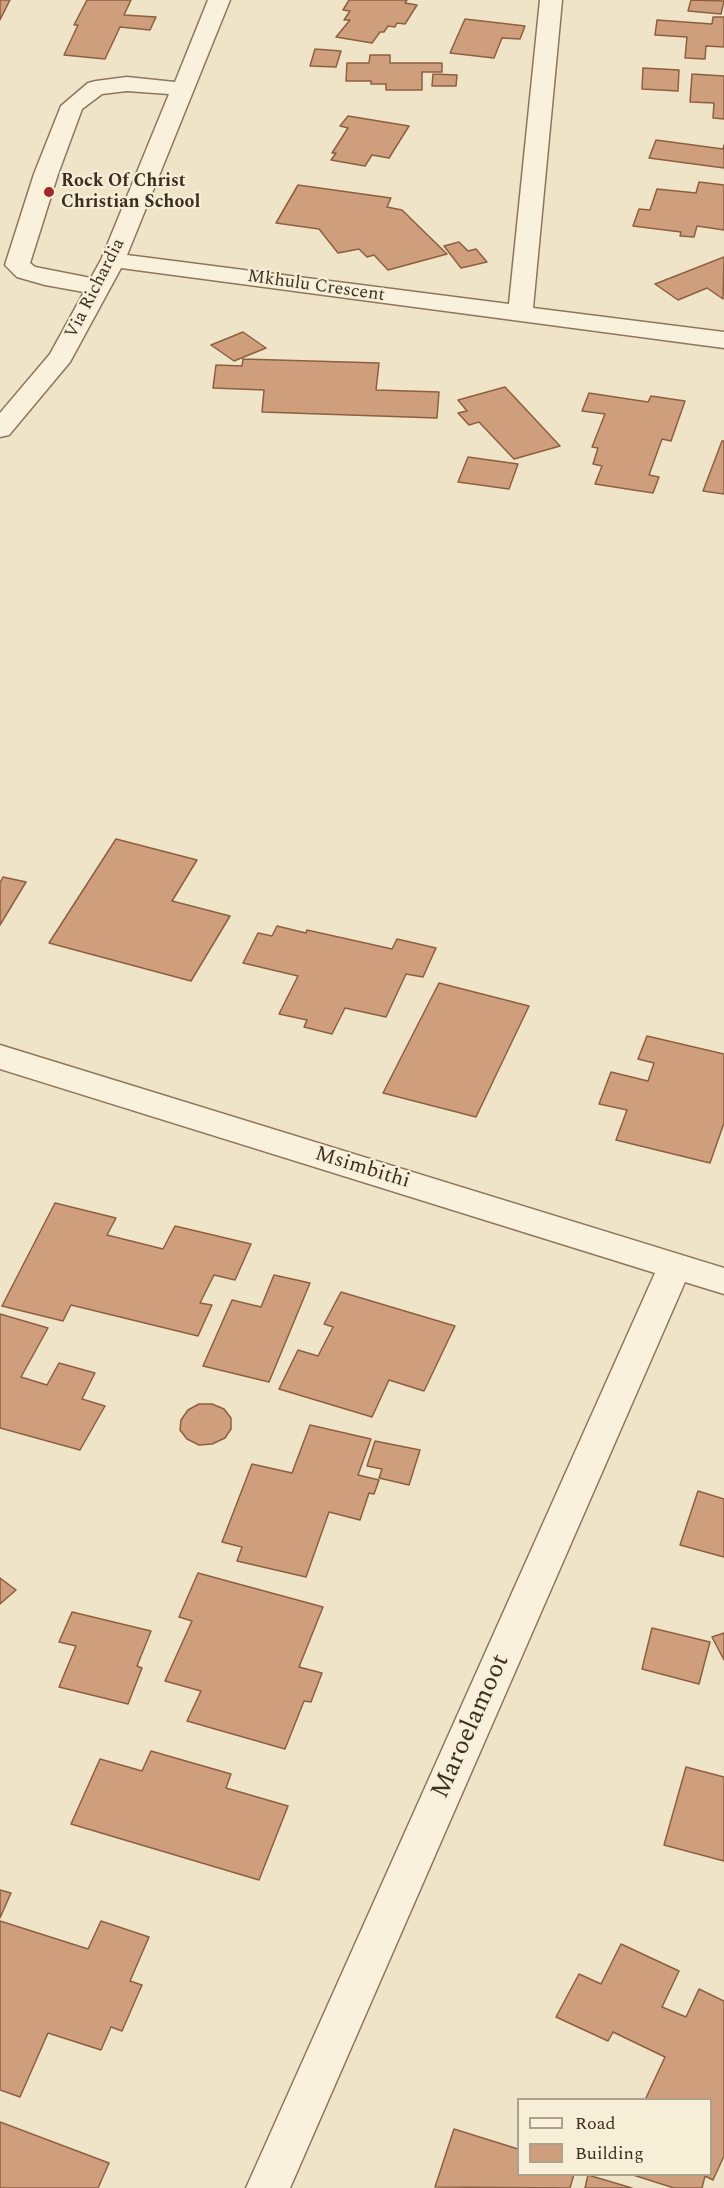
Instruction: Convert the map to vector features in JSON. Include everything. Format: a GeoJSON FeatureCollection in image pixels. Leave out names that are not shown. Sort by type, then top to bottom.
{"type":"FeatureCollection","features":[{"type":"Feature","properties":{"kind":"street","name":"Via Richardia"},"geometry":{"type":"LineString","coordinates":[[0,429],[61,357],[113,260],[219,0]]}},
{"type":"Feature","properties":{"kind":"street"},"geometry":{"type":"LineString","coordinates":[[520,314],[551,0]]}},
{"type":"Feature","properties":{"kind":"street"},"geometry":{"type":"LineString","coordinates":[[99,287],[45,278],[26,272],[17,265],[46,174],[72,106],[96,88],[127,84],[183,89]]}},
{"type":"Feature","properties":{"kind":"street","name":"Mkhulu Crescent"},"geometry":{"type":"LineString","coordinates":[[113,260],[724,340]]}},
{"type":"Feature","properties":{"kind":"street","name":"Msimbithi"},"geometry":{"type":"LineString","coordinates":[[0,1057],[724,1281]]}},
{"type":"Feature","properties":{"kind":"street","name":"Maroelamoot"},"geometry":{"type":"LineString","coordinates":[[268,2188],[675,1266]]}},
{"type":"Feature","properties":{"kind":"building"},"geometry":{"type":"Polygon","coordinates":[[[0,0],[10,0],[0,20],[0,0]]]}},
{"type":"Feature","properties":{"kind":"building"},"geometry":{"type":"Polygon","coordinates":[[[87,0],[131,0],[124,15],[156,17],[150,30],[120,27],[105,59],[64,55],[78,25],[74,25],[87,0]]]}},
{"type":"Feature","properties":{"kind":"building"},"geometry":{"type":"Polygon","coordinates":[[[349,0],[407,0],[405,3],[417,5],[405,24],[397,23],[395,27],[388,26],[372,43],[336,37],[350,20],[344,20],[350,11],[343,10],[349,0]]]}},
{"type":"Feature","properties":{"kind":"building"},"geometry":{"type":"Polygon","coordinates":[[[691,0],[724,1],[721,14],[688,11],[691,0]]]}},
{"type":"Feature","properties":{"kind":"building"},"geometry":{"type":"Polygon","coordinates":[[[713,17],[724,17],[724,47],[706,46],[705,59],[685,58],[687,37],[655,35],[657,20],[712,24],[713,17]]]}},
{"type":"Feature","properties":{"kind":"building"},"geometry":{"type":"Polygon","coordinates":[[[465,19],[525,26],[520,39],[502,38],[494,58],[450,53],[465,19]]]}},
{"type":"Feature","properties":{"kind":"building"},"geometry":{"type":"Polygon","coordinates":[[[315,49],[341,51],[336,67],[310,66],[315,49]]]}},
{"type":"Feature","properties":{"kind":"building"},"geometry":{"type":"Polygon","coordinates":[[[370,55],[390,55],[390,63],[442,63],[442,72],[422,72],[422,90],[386,90],[386,84],[371,84],[371,81],[346,81],[347,63],[369,63],[370,55]]]}},
{"type":"Feature","properties":{"kind":"building"},"geometry":{"type":"Polygon","coordinates":[[[643,68],[679,70],[678,91],[642,89],[643,68]]]}},
{"type":"Feature","properties":{"kind":"building"},"geometry":{"type":"Polygon","coordinates":[[[433,74],[457,75],[456,86],[432,86],[433,74]]]}},
{"type":"Feature","properties":{"kind":"building"},"geometry":{"type":"Polygon","coordinates":[[[692,74],[724,76],[724,119],[713,118],[714,103],[690,102],[692,74]]]}},
{"type":"Feature","properties":{"kind":"building"},"geometry":{"type":"Polygon","coordinates":[[[348,116],[409,126],[389,158],[372,155],[365,166],[331,160],[336,153],[332,153],[348,128],[340,126],[348,116]]]}},
{"type":"Feature","properties":{"kind":"building"},"geometry":{"type":"Polygon","coordinates":[[[656,140],[723,149],[724,145],[724,168],[649,158],[656,140]]]}},
{"type":"Feature","properties":{"kind":"building"},"geometry":{"type":"Polygon","coordinates":[[[699,182],[724,185],[724,230],[697,226],[694,237],[680,236],[681,232],[633,226],[639,209],[650,210],[657,189],[696,193],[699,182]]]}},
{"type":"Feature","properties":{"kind":"building"},"geometry":{"type":"Polygon","coordinates":[[[298,185],[391,198],[387,207],[402,210],[447,254],[388,270],[374,255],[367,257],[359,249],[338,253],[319,229],[276,223],[298,185]]]}},
{"type":"Feature","properties":{"kind":"building"},"geometry":{"type":"Polygon","coordinates":[[[459,242],[468,251],[476,249],[487,262],[461,268],[444,246],[459,242]]]}},
{"type":"Feature","properties":{"kind":"building"},"geometry":{"type":"Polygon","coordinates":[[[724,257],[723,299],[707,288],[678,300],[655,284],[724,257]]]}},
{"type":"Feature","properties":{"kind":"building"},"geometry":{"type":"Polygon","coordinates":[[[243,332],[266,348],[234,361],[211,345],[243,332]]]}},
{"type":"Feature","properties":{"kind":"building"},"geometry":{"type":"Polygon","coordinates":[[[243,359],[379,363],[376,390],[439,392],[437,418],[262,412],[264,390],[213,388],[216,365],[242,366],[243,359]]]}},
{"type":"Feature","properties":{"kind":"building"},"geometry":{"type":"Polygon","coordinates":[[[505,387],[560,446],[514,459],[479,422],[469,425],[458,413],[467,411],[458,400],[505,387]]]}},
{"type":"Feature","properties":{"kind":"building"},"geometry":{"type":"Polygon","coordinates":[[[589,393],[648,402],[651,396],[685,401],[671,441],[662,439],[649,475],[659,477],[653,493],[595,484],[602,466],[593,464],[598,448],[592,447],[605,414],[582,411],[589,393]]]}},
{"type":"Feature","properties":{"kind":"building"},"geometry":{"type":"Polygon","coordinates":[[[722,441],[724,441],[724,494],[703,491],[722,441]]]}},
{"type":"Feature","properties":{"kind":"building"},"geometry":{"type":"Polygon","coordinates":[[[468,457],[518,464],[509,489],[458,482],[468,457]]]}},
{"type":"Feature","properties":{"kind":"building"},"geometry":{"type":"Polygon","coordinates":[[[116,839],[197,860],[172,901],[230,916],[191,981],[49,943],[116,839]]]}},
{"type":"Feature","properties":{"kind":"building"},"geometry":{"type":"Polygon","coordinates":[[[3,877],[26,882],[0,925],[0,883],[3,877]]]}},
{"type":"Feature","properties":{"kind":"building"},"geometry":{"type":"Polygon","coordinates":[[[277,926],[306,933],[307,930],[392,949],[397,939],[436,948],[423,977],[406,974],[386,1017],[345,1008],[332,1034],[304,1027],[307,1020],[279,1014],[298,976],[243,963],[258,933],[272,936],[277,926]]]}},
{"type":"Feature","properties":{"kind":"building"},"geometry":{"type":"Polygon","coordinates":[[[439,983],[529,1006],[476,1117],[383,1093],[439,983]]]}},
{"type":"Feature","properties":{"kind":"building"},"geometry":{"type":"Polygon","coordinates":[[[647,1036],[724,1054],[724,1123],[710,1163],[616,1140],[627,1110],[599,1104],[611,1072],[648,1081],[654,1063],[638,1059],[647,1036]]]}},
{"type":"Feature","properties":{"kind":"building"},"geometry":{"type":"Polygon","coordinates":[[[55,1203],[116,1218],[107,1235],[163,1249],[175,1226],[251,1244],[235,1280],[214,1275],[200,1303],[212,1305],[198,1336],[71,1305],[63,1321],[2,1306],[55,1203]]]}},
{"type":"Feature","properties":{"kind":"building"},"geometry":{"type":"Polygon","coordinates":[[[274,1275],[310,1283],[269,1382],[203,1366],[232,1300],[261,1307],[274,1275]]]}},
{"type":"Feature","properties":{"kind":"building"},"geometry":{"type":"Polygon","coordinates":[[[341,1292],[455,1326],[424,1391],[389,1380],[372,1417],[279,1389],[298,1350],[318,1356],[333,1327],[324,1324],[341,1292]]]}},
{"type":"Feature","properties":{"kind":"building"},"geometry":{"type":"Polygon","coordinates":[[[0,1314],[48,1328],[21,1377],[47,1385],[59,1363],[95,1373],[82,1399],[105,1406],[80,1450],[0,1428],[0,1314]]]}},
{"type":"Feature","properties":{"kind":"building"},"geometry":{"type":"Polygon","coordinates":[[[199,1404],[212,1404],[224,1409],[231,1418],[231,1429],[225,1438],[212,1444],[199,1445],[187,1439],[180,1430],[181,1420],[188,1410],[199,1404]]]}},
{"type":"Feature","properties":{"kind":"building"},"geometry":{"type":"Polygon","coordinates":[[[310,1425],[371,1439],[358,1475],[379,1480],[374,1494],[369,1493],[360,1520],[329,1512],[306,1577],[237,1561],[242,1547],[222,1542],[252,1464],[292,1473],[310,1425]]]}},
{"type":"Feature","properties":{"kind":"building"},"geometry":{"type":"Polygon","coordinates":[[[375,1441],[420,1450],[409,1485],[379,1478],[382,1469],[367,1466],[375,1441]]]}},
{"type":"Feature","properties":{"kind":"building"},"geometry":{"type":"Polygon","coordinates":[[[698,1491],[724,1499],[724,1557],[680,1545],[698,1491]]]}},
{"type":"Feature","properties":{"kind":"building"},"geometry":{"type":"Polygon","coordinates":[[[198,1573],[323,1607],[299,1667],[322,1673],[311,1702],[304,1701],[285,1749],[187,1721],[201,1691],[165,1681],[192,1621],[179,1617],[198,1573]]]}},
{"type":"Feature","properties":{"kind":"building"},"geometry":{"type":"Polygon","coordinates":[[[0,1578],[16,1590],[0,1604],[0,1578]]]}},
{"type":"Feature","properties":{"kind":"building"},"geometry":{"type":"Polygon","coordinates":[[[72,1612],[151,1631],[137,1666],[142,1668],[128,1704],[59,1687],[76,1646],[59,1642],[72,1612]]]}},
{"type":"Feature","properties":{"kind":"building"},"geometry":{"type":"Polygon","coordinates":[[[652,1628],[710,1642],[699,1684],[642,1669],[652,1628]]]}},
{"type":"Feature","properties":{"kind":"building"},"geometry":{"type":"Polygon","coordinates":[[[724,1633],[724,1660],[712,1637],[724,1633]]]}},
{"type":"Feature","properties":{"kind":"building"},"geometry":{"type":"Polygon","coordinates":[[[151,1751],[231,1774],[226,1788],[288,1806],[259,1880],[71,1824],[100,1759],[142,1771],[151,1751]]]}},
{"type":"Feature","properties":{"kind":"building"},"geometry":{"type":"Polygon","coordinates":[[[686,1767],[724,1777],[724,1861],[664,1845],[686,1767]]]}},
{"type":"Feature","properties":{"kind":"building"},"geometry":{"type":"Polygon","coordinates":[[[0,1890],[11,1893],[0,1918],[0,1890]]]}},
{"type":"Feature","properties":{"kind":"building"},"geometry":{"type":"Polygon","coordinates":[[[0,1921],[88,1949],[101,1921],[149,1937],[130,1981],[142,1985],[122,2031],[111,2027],[101,2050],[48,2033],[20,2097],[0,2090],[0,1921]]]}},
{"type":"Feature","properties":{"kind":"building"},"geometry":{"type":"Polygon","coordinates":[[[621,1944],[679,1971],[662,2007],[686,2017],[699,1989],[724,2001],[724,2156],[713,2180],[705,2176],[712,2176],[712,2098],[646,2098],[665,2057],[613,2032],[608,2041],[556,2017],[579,1974],[601,1984],[621,1944]]]}},
{"type":"Feature","properties":{"kind":"building"},"geometry":{"type":"Polygon","coordinates":[[[0,2122],[109,2163],[98,2188],[0,2188],[0,2122]]]}},
{"type":"Feature","properties":{"kind":"building"},"geometry":{"type":"Polygon","coordinates":[[[454,2129],[517,2149],[517,2176],[573,2176],[570,2188],[435,2187],[454,2129]]]}},
{"type":"Feature","properties":{"kind":"building"},"geometry":{"type":"Polygon","coordinates":[[[588,2176],[591,2176],[632,2188],[585,2188],[588,2176]]]}},
{"type":"Feature","properties":{"kind":"building"},"geometry":{"type":"Polygon","coordinates":[[[636,2176],[705,2176],[702,2188],[674,2188],[636,2176]]]}},
{"type":"Feature","properties":{"kind":"place","name":"Rock Of Christ Christian School"},"geometry":{"type":"Point","coordinates":[49,192]}}]}
